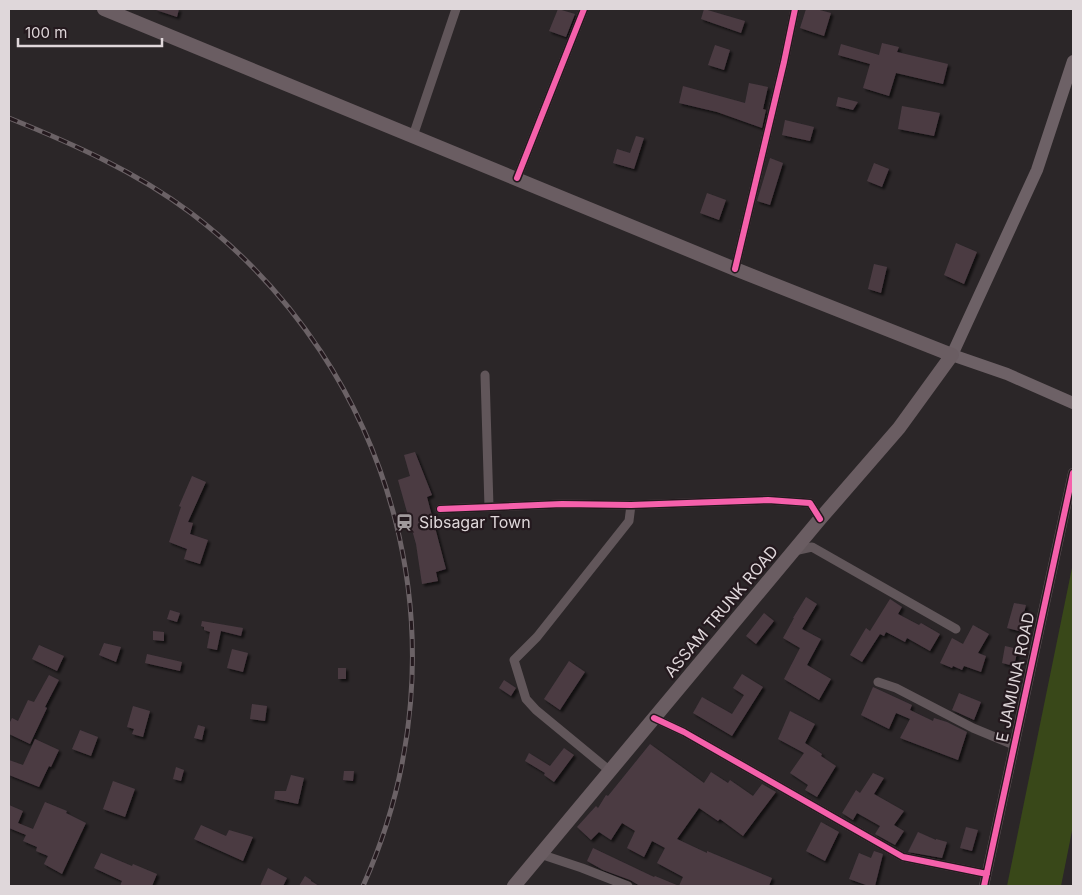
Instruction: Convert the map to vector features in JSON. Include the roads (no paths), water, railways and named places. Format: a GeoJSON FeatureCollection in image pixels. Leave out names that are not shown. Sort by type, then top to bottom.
{"type":"FeatureCollection","features":[{"type":"Feature","properties":{"kind":"highway"},"geometry":{"type":"LineString","coordinates":[[104,9],[952,355]]}},
{"type":"Feature","properties":{"kind":"highway","name":"ASSAM TRUNK ROAD"},"geometry":{"type":"LineString","coordinates":[[514,886],[820,519],[900,428],[952,355]]}},
{"type":"Feature","properties":{"kind":"main road"},"geometry":{"type":"LineString","coordinates":[[1073,61],[1037,170],[952,355],[1008,374],[1073,403]]}},
{"type":"Feature","properties":{"kind":"street"},"geometry":{"type":"LineString","coordinates":[[413,136],[456,9]]}},
{"type":"Feature","properties":{"kind":"street"},"geometry":{"type":"LineString","coordinates":[[518,178],[584,9]]}},
{"type":"Feature","properties":{"kind":"street"},"geometry":{"type":"LineString","coordinates":[[735,268],[795,9]]}},
{"type":"Feature","properties":{"kind":"street"},"geometry":{"type":"LineString","coordinates":[[485,375],[489,507]]}},
{"type":"Feature","properties":{"kind":"street","name":"E JAMUNA ROAD"},"geometry":{"type":"LineString","coordinates":[[984,886],[1073,473]]}},
{"type":"Feature","properties":{"kind":"street"},"geometry":{"type":"LineString","coordinates":[[440,510],[562,504],[631,505],[768,500],[810,503],[820,519]]}},
{"type":"Feature","properties":{"kind":"street"},"geometry":{"type":"LineString","coordinates":[[610,771],[526,700],[514,660],[537,637],[629,521],[631,505]]}},
{"type":"Feature","properties":{"kind":"street"},"geometry":{"type":"LineString","coordinates":[[794,552],[812,547],[956,629]]}},
{"type":"Feature","properties":{"kind":"street"},"geometry":{"type":"LineString","coordinates":[[878,682],[896,688],[973,728],[1014,745]]}},
{"type":"Feature","properties":{"kind":"street"},"geometry":{"type":"LineString","coordinates":[[654,718],[684,732],[903,857],[987,874]]}},
{"type":"Feature","properties":{"kind":"street"},"geometry":{"type":"LineString","coordinates":[[540,854],[628,886]]}},
{"type":"Feature","properties":{"kind":"railway"},"geometry":{"type":"LineString","coordinates":[[9,118],[57,138],[126,171],[191,213],[262,278],[321,351],[365,433],[395,520],[410,610],[411,703],[395,795],[363,886]]}},
{"type":"Feature","properties":{"kind":"place","name":"Sibsagar Town"},"geometry":{"type":"Point","coordinates":[405,522]}}]}
